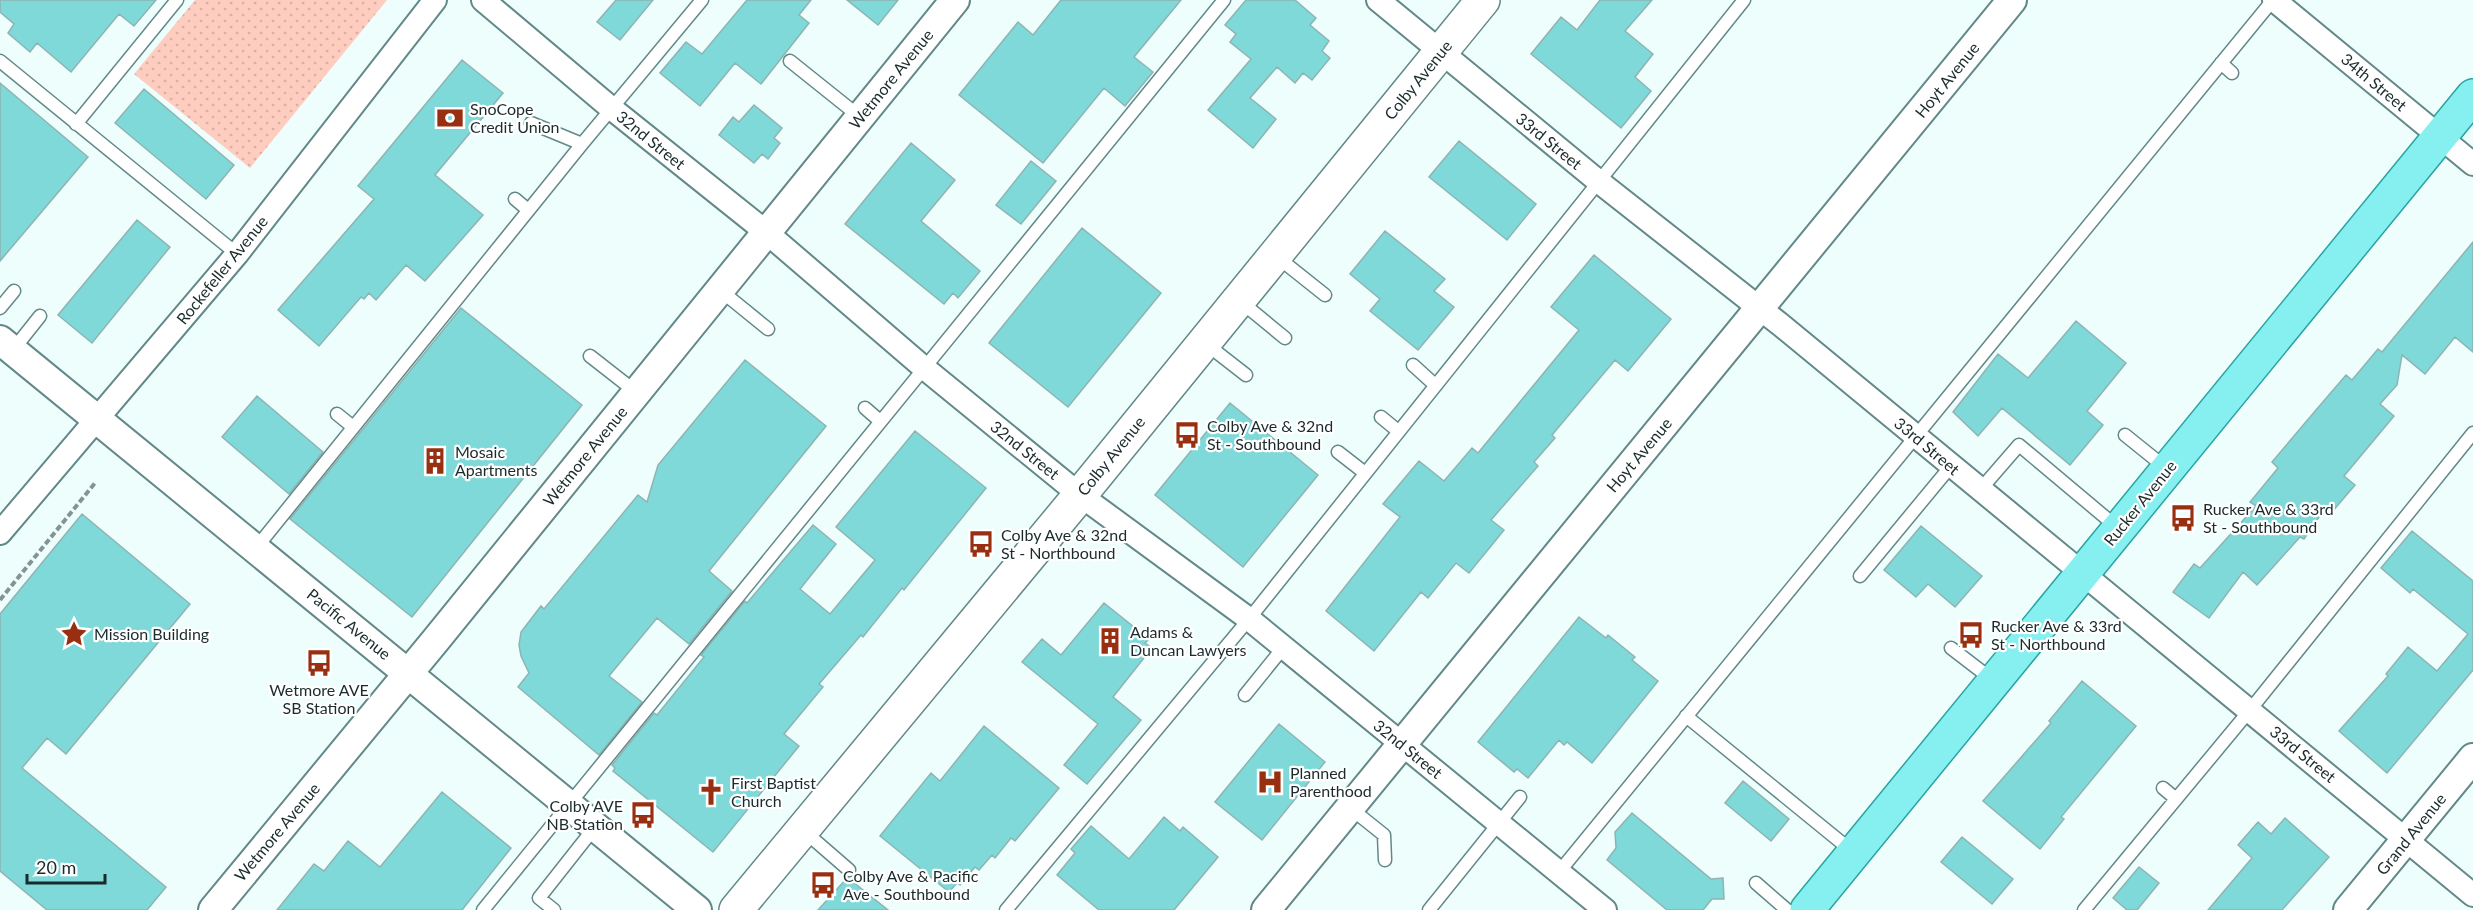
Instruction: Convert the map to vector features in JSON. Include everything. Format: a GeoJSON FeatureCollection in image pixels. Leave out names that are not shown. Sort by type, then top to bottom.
{"type":"FeatureCollection","features":[{"type":"Feature","properties":{"kind":"main road","name":"Colby Avenue"},"geometry":{"type":"LineString","coordinates":[[736,910],[1080,495],[1483,0]]}},
{"type":"Feature","properties":{"kind":"main road","name":"Rucker Avenue"},"geometry":{"type":"LineString","coordinates":[[1808,910],[2473,96]]}},
{"type":"Feature","properties":{"kind":"street","name":"Rockefeller Avenue"},"geometry":{"type":"LineString","coordinates":[[0,533],[237,255],[435,0]]}},
{"type":"Feature","properties":{"kind":"street","name":"32nd Street"},"geometry":{"type":"LineString","coordinates":[[483,0],[611,108],[766,232],[923,367],[1080,495],[1249,619],[1559,872],[1599,908]]}},
{"type":"Feature","properties":{"kind":"street","name":"Wetmore Avenue"},"geometry":{"type":"LineString","coordinates":[[213,910],[956,0]]}},
{"type":"Feature","properties":{"kind":"street","name":"33rd Street"},"geometry":{"type":"LineString","coordinates":[[1378,0],[1598,181],[1761,309],[2473,895]]}},
{"type":"Feature","properties":{"kind":"street","name":"Hoyt Avenue"},"geometry":{"type":"LineString","coordinates":[[1266,910],[2012,0]]}},
{"type":"Feature","properties":{"kind":"street","name":"34th Street"},"geometry":{"type":"LineString","coordinates":[[2274,0],[2473,164]]}},
{"type":"Feature","properties":{"kind":"street","name":"Pacific Avenue"},"geometry":{"type":"LineString","coordinates":[[6,345],[697,910]]}},
{"type":"Feature","properties":{"kind":"street","name":"Grand Avenue"},"geometry":{"type":"LineString","coordinates":[[2348,910],[2473,758]]}},
{"type":"Feature","properties":{"kind":"lane"},"geometry":{"type":"LineString","coordinates":[[76,123],[177,0]]}},
{"type":"Feature","properties":{"kind":"lane"},"geometry":{"type":"LineString","coordinates":[[256,548],[611,108],[702,0]]}},
{"type":"Feature","properties":{"kind":"lane"},"geometry":{"type":"LineString","coordinates":[[483,910],[1224,0]]}},
{"type":"Feature","properties":{"kind":"lane"},"geometry":{"type":"LineString","coordinates":[[1006,910],[1249,619],[1744,0]]}},
{"type":"Feature","properties":{"kind":"lane"},"geometry":{"type":"LineString","coordinates":[[1559,872],[1914,436],[2274,0]]}},
{"type":"Feature","properties":{"kind":"lane"},"geometry":{"type":"LineString","coordinates":[[0,61],[237,255]]}},
{"type":"Feature","properties":{"kind":"lane"},"geometry":{"type":"LineString","coordinates":[[790,61],[860,117]]}},
{"type":"Feature","properties":{"kind":"lane"},"geometry":{"type":"LineString","coordinates":[[2220,63],[2232,73]]}},
{"type":"Feature","properties":{"kind":"lane"},"geometry":{"type":"LineString","coordinates":[[531,123],[582,144]]}},
{"type":"Feature","properties":{"kind":"lane"},"geometry":{"type":"LineString","coordinates":[[515,199],[528,210]]}},
{"type":"Feature","properties":{"kind":"lane"},"geometry":{"type":"LineString","coordinates":[[1275,255],[1325,295]]}},
{"type":"Feature","properties":{"kind":"lane"},"geometry":{"type":"LineString","coordinates":[[719,290],[768,329]]}},
{"type":"Feature","properties":{"kind":"lane"},"geometry":{"type":"LineString","coordinates":[[0,308],[14,291]]}},
{"type":"Feature","properties":{"kind":"lane"},"geometry":{"type":"LineString","coordinates":[[1239,300],[1285,338]]}},
{"type":"Feature","properties":{"kind":"lane"},"geometry":{"type":"LineString","coordinates":[[6,345],[40,316]]}},
{"type":"Feature","properties":{"kind":"lane"},"geometry":{"type":"LineString","coordinates":[[1204,342],[1246,375]]}},
{"type":"Feature","properties":{"kind":"lane"},"geometry":{"type":"LineString","coordinates":[[590,356],[636,392]]}},
{"type":"Feature","properties":{"kind":"lane"},"geometry":{"type":"LineString","coordinates":[[1413,366],[1435,385]]}},
{"type":"Feature","properties":{"kind":"lane"},"geometry":{"type":"LineString","coordinates":[[865,408],[880,421]]}},
{"type":"Feature","properties":{"kind":"lane"},"geometry":{"type":"LineString","coordinates":[[337,414],[353,427]]}},
{"type":"Feature","properties":{"kind":"lane"},"geometry":{"type":"LineString","coordinates":[[1382,417],[1398,431]]}},
{"type":"Feature","properties":{"kind":"lane"},"geometry":{"type":"LineString","coordinates":[[2084,910],[2250,710],[2473,433]]}},
{"type":"Feature","properties":{"kind":"lane"},"geometry":{"type":"LineString","coordinates":[[2125,435],[2167,469]]}},
{"type":"Feature","properties":{"kind":"lane"},"geometry":{"type":"LineString","coordinates":[[1980,490],[2019,446],[2119,528]]}},
{"type":"Feature","properties":{"kind":"lane"},"geometry":{"type":"LineString","coordinates":[[1338,452],[1365,473]]}},
{"type":"Feature","properties":{"kind":"lane"},"geometry":{"type":"LineString","coordinates":[[1860,576],[1951,466]]}},
{"type":"Feature","properties":{"kind":"lane"},"geometry":{"type":"LineString","coordinates":[[1245,695],[1284,648]]}},
{"type":"Feature","properties":{"kind":"lane"},"geometry":{"type":"LineString","coordinates":[[1951,648],[1994,682]]}},
{"type":"Feature","properties":{"kind":"lane"},"geometry":{"type":"LineString","coordinates":[[1686,716],[1854,853]]}},
{"type":"Feature","properties":{"kind":"lane"},"geometry":{"type":"LineString","coordinates":[[2163,788],[2176,799]]}},
{"type":"Feature","properties":{"kind":"lane"},"geometry":{"type":"LineString","coordinates":[[1429,910],[1520,797]]}},
{"type":"Feature","properties":{"kind":"lane"},"geometry":{"type":"LineString","coordinates":[[1349,807],[1384,835],[1385,860]]}},
{"type":"Feature","properties":{"kind":"lane"},"geometry":{"type":"LineString","coordinates":[[554,910],[539,897],[596,827]]}},
{"type":"Feature","properties":{"kind":"lane"},"geometry":{"type":"LineString","coordinates":[[802,830],[849,870]]}},
{"type":"Feature","properties":{"kind":"lane"},"geometry":{"type":"LineString","coordinates":[[1756,884],[1787,910]]}},
{"type":"Feature","properties":{"kind":"path"},"geometry":{"type":"LineString","coordinates":[[0,600],[95,483]]}},
{"type":"Feature","properties":{"kind":"shaded area"},"geometry":{"type":"Polygon","coordinates":[[[195,0],[387,0],[250,168],[134,74],[195,0]]]}},
{"type":"Feature","properties":{"kind":"building"},"geometry":{"type":"Polygon","coordinates":[[[0,0],[156,0],[134,26],[119,14],[71,72],[37,43],[30,52],[8,33],[14,24],[0,12],[0,0]]]}},
{"type":"Feature","properties":{"kind":"building"},"geometry":{"type":"Polygon","coordinates":[[[616,0],[653,0],[620,40],[597,22],[616,0]]]}},
{"type":"Feature","properties":{"kind":"building"},"geometry":{"type":"Polygon","coordinates":[[[747,0],[811,0],[799,15],[809,23],[761,84],[735,63],[700,106],[660,73],[686,42],[702,54],[747,0]]]}},
{"type":"Feature","properties":{"kind":"building"},"geometry":{"type":"Polygon","coordinates":[[[847,0],[898,0],[878,25],[847,0]]]}},
{"type":"Feature","properties":{"kind":"building"},"geometry":{"type":"Polygon","coordinates":[[[1061,0],[1181,0],[1134,57],[1153,72],[1125,106],[1104,88],[1043,163],[959,95],[1018,22],[1033,35],[1061,0]]]}},
{"type":"Feature","properties":{"kind":"building"},"geometry":{"type":"Polygon","coordinates":[[[1246,0],[1295,0],[1316,18],[1310,25],[1329,41],[1322,51],[1330,58],[1312,80],[1303,73],[1295,83],[1277,67],[1250,98],[1276,119],[1253,148],[1208,110],[1251,59],[1230,42],[1236,34],[1225,25],[1246,0]]]}},
{"type":"Feature","properties":{"kind":"building"},"geometry":{"type":"Polygon","coordinates":[[[1600,0],[1652,0],[1625,31],[1653,54],[1635,77],[1651,91],[1621,128],[1531,54],[1561,17],[1577,30],[1600,0]]]}},
{"type":"Feature","properties":{"kind":"building"},"geometry":{"type":"Polygon","coordinates":[[[462,60],[503,93],[435,175],[483,215],[425,281],[406,265],[376,300],[369,293],[364,299],[361,297],[319,346],[278,310],[374,199],[358,186],[462,60]]]}},
{"type":"Feature","properties":{"kind":"building"},"geometry":{"type":"Polygon","coordinates":[[[0,83],[88,157],[0,261],[0,83]]]}},
{"type":"Feature","properties":{"kind":"building"},"geometry":{"type":"Polygon","coordinates":[[[144,89],[234,165],[206,199],[115,123],[144,89]]]}},
{"type":"Feature","properties":{"kind":"building"},"geometry":{"type":"Polygon","coordinates":[[[754,105],[782,128],[774,138],[780,143],[768,159],[762,154],[754,163],[719,135],[733,117],[739,122],[754,105]]]}},
{"type":"Feature","properties":{"kind":"building"},"geometry":{"type":"Polygon","coordinates":[[[1459,141],[1536,204],[1507,240],[1429,177],[1459,141]]]}},
{"type":"Feature","properties":{"kind":"building"},"geometry":{"type":"Polygon","coordinates":[[[911,143],[955,180],[921,221],[980,271],[958,298],[953,293],[944,304],[845,224],[911,143]]]}},
{"type":"Feature","properties":{"kind":"building"},"geometry":{"type":"Polygon","coordinates":[[[1031,161],[1056,181],[1021,224],[996,205],[1031,161]]]}},
{"type":"Feature","properties":{"kind":"building"},"geometry":{"type":"Polygon","coordinates":[[[137,220],[170,247],[92,343],[58,315],[137,220]]]}},
{"type":"Feature","properties":{"kind":"building"},"geometry":{"type":"Polygon","coordinates":[[[1082,228],[1161,293],[1068,407],[989,343],[1082,228]]]}},
{"type":"Feature","properties":{"kind":"building"},"geometry":{"type":"Polygon","coordinates":[[[1385,231],[1445,279],[1434,291],[1454,307],[1418,350],[1370,311],[1380,299],[1350,274],[1385,231]]]}},
{"type":"Feature","properties":{"kind":"building"},"geometry":{"type":"Polygon","coordinates":[[[2473,242],[2473,352],[2455,337],[2425,374],[2402,355],[2397,385],[2380,404],[2394,416],[2344,476],[2355,485],[2332,512],[2326,507],[2304,539],[2300,537],[2257,585],[2243,572],[2209,618],[2173,592],[2194,564],[2200,568],[2256,506],[2250,502],[2278,468],[2272,462],[2346,375],[2352,380],[2378,349],[2382,352],[2473,242]]]}},
{"type":"Feature","properties":{"kind":"building"},"geometry":{"type":"Polygon","coordinates":[[[1594,255],[1671,319],[1628,371],[1615,360],[1552,435],[1555,438],[1534,462],[1538,466],[1491,520],[1504,530],[1469,573],[1456,563],[1428,598],[1421,592],[1374,651],[1326,611],[1400,517],[1383,504],[1419,461],[1444,481],[1472,448],[1478,453],[1579,330],[1551,307],[1594,255]]]}},
{"type":"Feature","properties":{"kind":"building","name":"Mosaic Apartments"},"geometry":{"type":"Polygon","coordinates":[[[461,308],[582,405],[412,617],[290,519],[461,308]]]}},
{"type":"Feature","properties":{"kind":"building"},"geometry":{"type":"Polygon","coordinates":[[[2076,321],[2126,363],[2087,411],[2103,425],[2070,465],[2002,408],[1978,436],[1953,412],[1998,354],[2028,378],[2076,321]]]}},
{"type":"Feature","properties":{"kind":"building"},"geometry":{"type":"Polygon","coordinates":[[[745,360],[826,426],[709,571],[732,591],[689,644],[657,618],[609,676],[642,702],[599,755],[518,687],[529,673],[521,656],[519,645],[521,632],[541,606],[544,609],[638,495],[647,502],[658,465],[745,360]]]}},
{"type":"Feature","properties":{"kind":"building"},"geometry":{"type":"Polygon","coordinates":[[[257,396],[323,452],[289,494],[222,437],[257,396]]]}},
{"type":"Feature","properties":{"kind":"building"},"geometry":{"type":"Polygon","coordinates":[[[1230,403],[1318,475],[1243,567],[1155,495],[1230,403]]]}},
{"type":"Feature","properties":{"kind":"building"},"geometry":{"type":"Polygon","coordinates":[[[915,431],[986,488],[904,590],[902,588],[863,637],[861,635],[819,684],[823,687],[784,734],[799,746],[713,852],[613,771],[615,768],[612,765],[654,713],[657,715],[704,657],[701,655],[745,601],[747,603],[813,525],[836,544],[800,589],[830,614],[875,560],[836,527],[915,431]]]}},
{"type":"Feature","properties":{"kind":"building"},"geometry":{"type":"Polygon","coordinates":[[[82,514],[190,604],[66,754],[47,738],[22,768],[166,887],[147,910],[47,910],[0,871],[0,614],[82,514]]]}},
{"type":"Feature","properties":{"kind":"building"},"geometry":{"type":"Polygon","coordinates":[[[1921,526],[1982,576],[1955,607],[1928,584],[1916,597],[1884,570],[1921,526]]]}},
{"type":"Feature","properties":{"kind":"building"},"geometry":{"type":"Polygon","coordinates":[[[2412,531],[2473,581],[2473,670],[2387,773],[2339,731],[2388,676],[2386,674],[2408,647],[2437,671],[2468,634],[2413,589],[2410,593],[2381,568],[2412,531]]]}},
{"type":"Feature","properties":{"kind":"building"},"geometry":{"type":"Polygon","coordinates":[[[1104,603],[1149,639],[1145,643],[1152,648],[1113,697],[1141,720],[1087,784],[1064,765],[1098,724],[1022,662],[1042,639],[1061,655],[1104,603]]]}},
{"type":"Feature","properties":{"kind":"building"},"geometry":{"type":"Polygon","coordinates":[[[1579,617],[1606,638],[1608,635],[1635,657],[1632,660],[1658,681],[1592,763],[1567,742],[1564,745],[1559,740],[1528,778],[1517,769],[1514,772],[1478,742],[1579,617]]]}},
{"type":"Feature","properties":{"kind":"building"},"geometry":{"type":"Polygon","coordinates":[[[2082,681],[2136,726],[2061,817],[2064,819],[2040,849],[1983,801],[2051,723],[2049,721],[2082,681]]]}},
{"type":"Feature","properties":{"kind":"building","name":"Planned Parenthood"},"geometry":{"type":"Polygon","coordinates":[[[1279,724],[1325,762],[1262,840],[1215,802],[1279,724]]]}},
{"type":"Feature","properties":{"kind":"building"},"geometry":{"type":"Polygon","coordinates":[[[984,726],[1059,788],[1015,841],[1011,838],[995,858],[992,855],[979,870],[975,867],[960,885],[957,883],[949,892],[880,836],[931,773],[940,781],[984,726]]]}},
{"type":"Feature","properties":{"kind":"building"},"geometry":{"type":"Polygon","coordinates":[[[1743,781],[1789,819],[1771,841],[1725,803],[1743,781]]]}},
{"type":"Feature","properties":{"kind":"building"},"geometry":{"type":"Polygon","coordinates":[[[442,792],[511,848],[462,910],[277,910],[314,864],[324,871],[348,841],[380,867],[442,792]]]}},
{"type":"Feature","properties":{"kind":"building"},"geometry":{"type":"Polygon","coordinates":[[[1632,813],[1711,879],[1723,878],[1724,899],[1712,899],[1703,910],[1667,910],[1607,860],[1616,848],[1615,832],[1632,813]]]}},
{"type":"Feature","properties":{"kind":"building"},"geometry":{"type":"Polygon","coordinates":[[[1164,817],[1180,831],[1183,827],[1218,857],[1174,910],[1099,910],[1057,875],[1075,853],[1071,849],[1091,826],[1129,859],[1164,817]]]}},
{"type":"Feature","properties":{"kind":"building"},"geometry":{"type":"Polygon","coordinates":[[[2285,818],[2329,857],[2282,910],[2208,910],[2252,858],[2238,845],[2258,822],[2271,834],[2285,818]]]}},
{"type":"Feature","properties":{"kind":"building"},"geometry":{"type":"Polygon","coordinates":[[[1962,837],[2013,879],[1992,904],[1941,862],[1962,837]]]}},
{"type":"Feature","properties":{"kind":"building"},"geometry":{"type":"Polygon","coordinates":[[[2139,867],[2159,883],[2137,910],[2127,910],[2113,898],[2139,867]]]}},
{"type":"Feature","properties":{"kind":"building"},"geometry":{"type":"Polygon","coordinates":[[[848,878],[888,910],[818,910],[848,878]]]}},
{"type":"Feature","properties":{"kind":"place","name":"SnoCope Credit Union"},"geometry":{"type":"Point","coordinates":[450,118]}},
{"type":"Feature","properties":{"kind":"place","name":"Colby Ave & 32nd St - Southbound"},"geometry":{"type":"Point","coordinates":[1187,435]}},
{"type":"Feature","properties":{"kind":"place","name":"Mosaic Apartments"},"geometry":{"type":"Point","coordinates":[435,461]}},
{"type":"Feature","properties":{"kind":"place","name":"Rucker Ave & 33rd St - Southbound"},"geometry":{"type":"Point","coordinates":[2183,518]}},
{"type":"Feature","properties":{"kind":"place","name":"Colby Ave & 32nd St - Northbound"},"geometry":{"type":"Point","coordinates":[981,544]}},
{"type":"Feature","properties":{"kind":"place","name":"Mission Building"},"geometry":{"type":"Point","coordinates":[74,634]}},
{"type":"Feature","properties":{"kind":"place","name":"Rucker Ave & 33rd St - Northbound"},"geometry":{"type":"Point","coordinates":[1971,635]}},
{"type":"Feature","properties":{"kind":"place","name":"Adams & Duncan Lawyers"},"geometry":{"type":"Point","coordinates":[1110,641]}},
{"type":"Feature","properties":{"kind":"place","name":"Wetmore AVE SB Station"},"geometry":{"type":"Point","coordinates":[319,663]}},
{"type":"Feature","properties":{"kind":"place","name":"Planned Parenthood"},"geometry":{"type":"Point","coordinates":[1270,782]}},
{"type":"Feature","properties":{"kind":"place","name":"First Baptist Church"},"geometry":{"type":"Point","coordinates":[711,792]}},
{"type":"Feature","properties":{"kind":"place","name":"Colby AVE NB Station"},"geometry":{"type":"Point","coordinates":[643,815]}},
{"type":"Feature","properties":{"kind":"place","name":"Colby Ave & Pacific Ave - Southbound"},"geometry":{"type":"Point","coordinates":[823,885]}}]}
